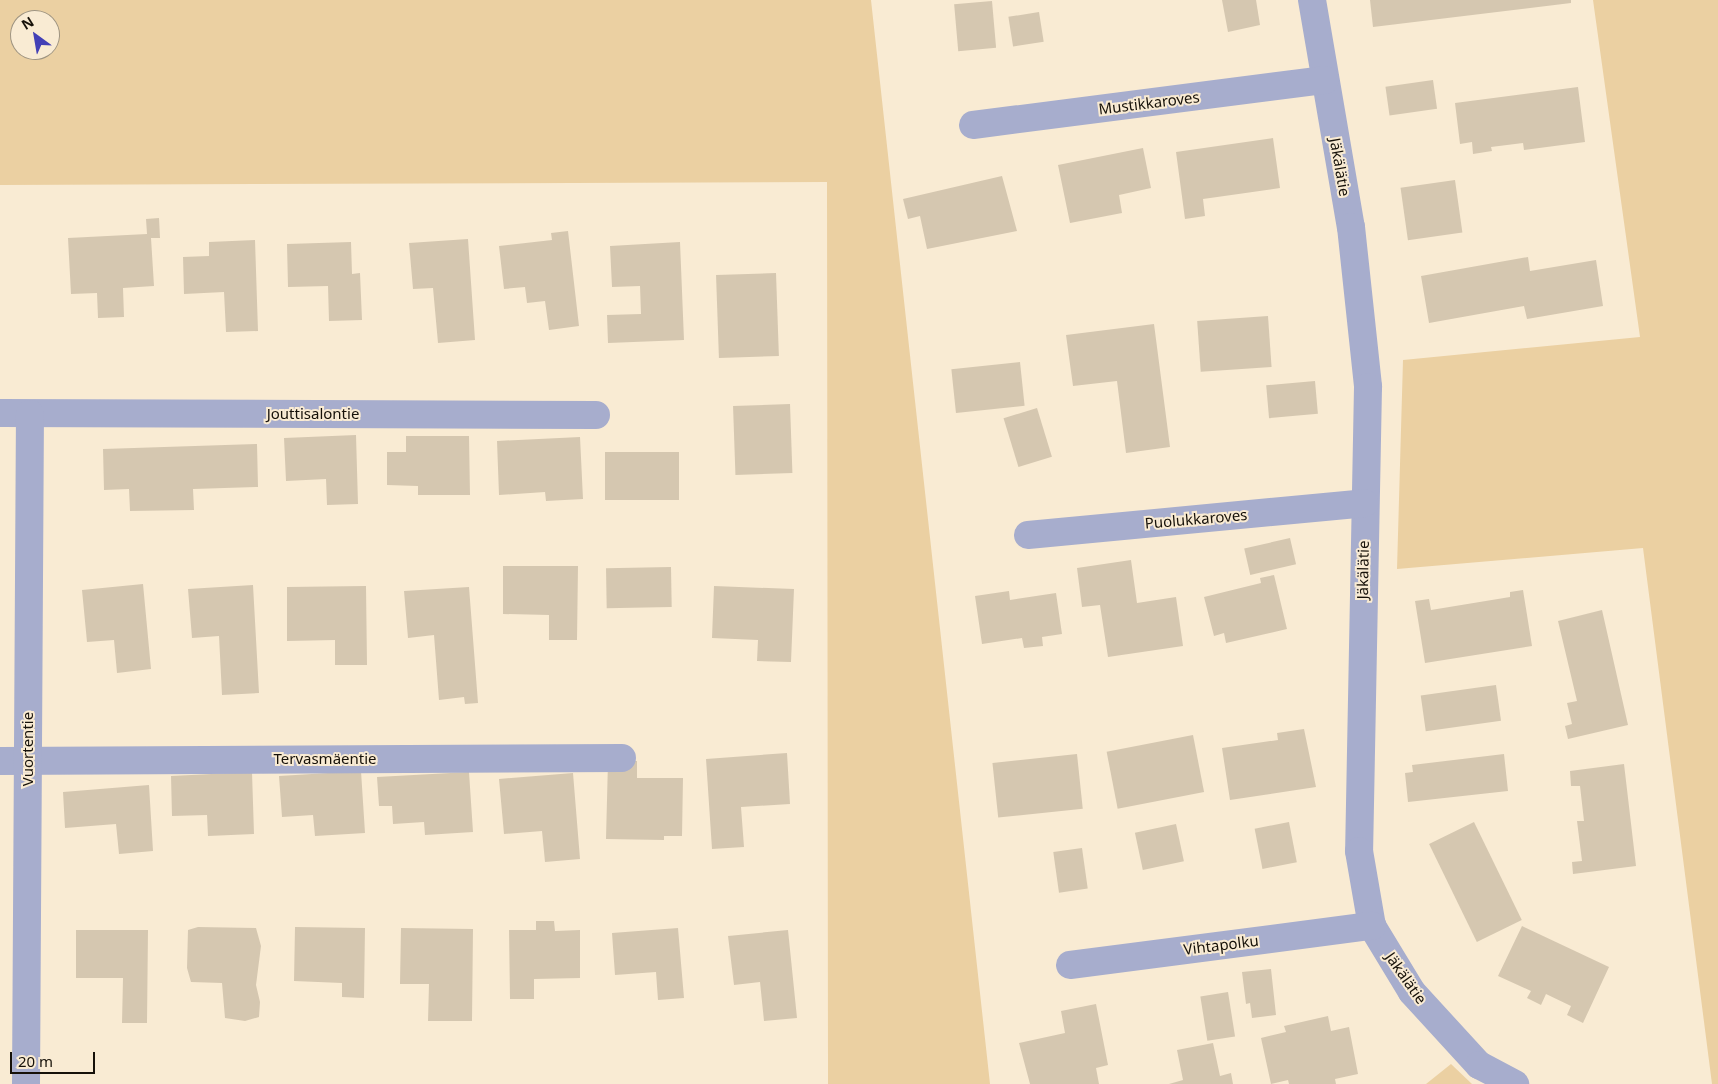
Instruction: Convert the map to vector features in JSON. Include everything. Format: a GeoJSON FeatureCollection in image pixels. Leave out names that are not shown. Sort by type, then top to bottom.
{"type":"FeatureCollection","features":[{"type":"Feature","properties":{"kind":"street","name":"Jäkälätie"},"geometry":{"type":"LineString","coordinates":[[1312,0],[1351,227],[1368,387],[1364,504],[1360,851],[1372,926],[1412,992],[1479,1066],[1515,1084]]}},
{"type":"Feature","properties":{"kind":"street","name":"Mustikkaroves"},"geometry":{"type":"LineString","coordinates":[[973,125],[1325,80]]}},
{"type":"Feature","properties":{"kind":"street","name":"Jouttisalontie"},"geometry":{"type":"LineString","coordinates":[[0,414],[596,415]]}},
{"type":"Feature","properties":{"kind":"street","name":"Vuortentie"},"geometry":{"type":"LineString","coordinates":[[26,1084],[30,414]]}},
{"type":"Feature","properties":{"kind":"street","name":"Puolukkaroves"},"geometry":{"type":"LineString","coordinates":[[1028,535],[1364,504]]}},
{"type":"Feature","properties":{"kind":"street","name":"Tervasmäentie"},"geometry":{"type":"LineString","coordinates":[[0,761],[622,758]]}},
{"type":"Feature","properties":{"kind":"street","name":"Vihtapolku"},"geometry":{"type":"LineString","coordinates":[[1070,965],[1372,926]]}},
{"type":"Feature","properties":{"kind":"shaded area"},"geometry":{"type":"Polygon","coordinates":[[[0,0],[871,0],[990,1084],[828,1084],[827,182],[0,185],[0,0]]]}},
{"type":"Feature","properties":{"kind":"shaded area"},"geometry":{"type":"Polygon","coordinates":[[[1593,0],[1718,0],[1718,1084],[1712,1084],[1643,548],[1397,569],[1403,360],[1640,337],[1593,0]]]}},
{"type":"Feature","properties":{"kind":"shaded area"},"geometry":{"type":"Polygon","coordinates":[[[1451,1064],[1472,1084],[1426,1084],[1451,1064]]]}},
{"type":"Feature","properties":{"kind":"building"},"geometry":{"type":"Polygon","coordinates":[[[1222,0],[1256,0],[1260,25],[1228,32],[1222,0]]]}},
{"type":"Feature","properties":{"kind":"building"},"geometry":{"type":"Polygon","coordinates":[[[1370,0],[1571,0],[1571,3],[1373,27],[1370,0]]]}},
{"type":"Feature","properties":{"kind":"building"},"geometry":{"type":"Polygon","coordinates":[[[992,1],[996,48],[958,51],[954,4],[992,1]]]}},
{"type":"Feature","properties":{"kind":"building"},"geometry":{"type":"Polygon","coordinates":[[[1039,12],[1044,42],[1013,46],[1008,17],[1039,12]]]}},
{"type":"Feature","properties":{"kind":"building"},"geometry":{"type":"Polygon","coordinates":[[[1433,80],[1437,109],[1390,115],[1385,87],[1433,80]]]}},
{"type":"Feature","properties":{"kind":"building"},"geometry":{"type":"Polygon","coordinates":[[[1578,87],[1585,142],[1524,150],[1523,143],[1491,147],[1492,151],[1473,154],[1472,142],[1460,144],[1455,103],[1578,87]]]}},
{"type":"Feature","properties":{"kind":"building"},"geometry":{"type":"Polygon","coordinates":[[[1273,138],[1280,188],[1203,199],[1205,216],[1185,219],[1176,152],[1273,138]]]}},
{"type":"Feature","properties":{"kind":"building"},"geometry":{"type":"Polygon","coordinates":[[[1143,148],[1151,188],[1119,195],[1122,213],[1070,223],[1058,165],[1143,148]]]}},
{"type":"Feature","properties":{"kind":"building"},"geometry":{"type":"Polygon","coordinates":[[[1002,176],[1017,231],[927,249],[920,216],[908,219],[903,199],[1002,176]]]}},
{"type":"Feature","properties":{"kind":"building"},"geometry":{"type":"Polygon","coordinates":[[[1455,180],[1462,232],[1408,240],[1401,188],[1455,180]]]}},
{"type":"Feature","properties":{"kind":"building"},"geometry":{"type":"Polygon","coordinates":[[[159,218],[160,238],[151,238],[154,286],[123,288],[124,317],[98,318],[97,293],[71,294],[68,238],[147,234],[146,219],[159,218]]]}},
{"type":"Feature","properties":{"kind":"building"},"geometry":{"type":"Polygon","coordinates":[[[568,231],[579,326],[549,330],[545,301],[527,303],[525,287],[504,289],[499,246],[552,240],[551,233],[568,231]]]}},
{"type":"Feature","properties":{"kind":"building"},"geometry":{"type":"Polygon","coordinates":[[[468,239],[475,340],[438,343],[433,288],[413,289],[409,243],[468,239]]]}},
{"type":"Feature","properties":{"kind":"building"},"geometry":{"type":"Polygon","coordinates":[[[255,240],[258,331],[226,332],[224,292],[184,294],[183,257],[209,256],[209,242],[255,240]]]}},
{"type":"Feature","properties":{"kind":"building"},"geometry":{"type":"Polygon","coordinates":[[[351,242],[352,274],[360,273],[362,320],[329,321],[328,286],[288,287],[287,244],[351,242]]]}},
{"type":"Feature","properties":{"kind":"building"},"geometry":{"type":"Polygon","coordinates":[[[680,242],[684,340],[608,343],[607,315],[641,314],[640,286],[612,287],[610,246],[680,242]]]}},
{"type":"Feature","properties":{"kind":"building"},"geometry":{"type":"Polygon","coordinates":[[[1528,257],[1530,271],[1596,260],[1603,306],[1527,319],[1524,306],[1429,323],[1421,276],[1528,257]]]}},
{"type":"Feature","properties":{"kind":"building"},"geometry":{"type":"Polygon","coordinates":[[[776,273],[779,356],[719,358],[716,275],[776,273]]]}},
{"type":"Feature","properties":{"kind":"building"},"geometry":{"type":"Polygon","coordinates":[[[1268,316],[1272,367],[1201,372],[1197,321],[1268,316]]]}},
{"type":"Feature","properties":{"kind":"building"},"geometry":{"type":"Polygon","coordinates":[[[1154,324],[1170,447],[1126,453],[1117,381],[1073,386],[1066,335],[1154,324]]]}},
{"type":"Feature","properties":{"kind":"building"},"geometry":{"type":"Polygon","coordinates":[[[1020,362],[1025,406],[956,413],[951,369],[1020,362]]]}},
{"type":"Feature","properties":{"kind":"building"},"geometry":{"type":"Polygon","coordinates":[[[1315,381],[1318,414],[1269,418],[1266,385],[1315,381]]]}},
{"type":"Feature","properties":{"kind":"building"},"geometry":{"type":"Polygon","coordinates":[[[790,404],[792,473],[735,475],[733,406],[790,404]]]}},
{"type":"Feature","properties":{"kind":"building"},"geometry":{"type":"Polygon","coordinates":[[[1037,408],[1052,457],[1018,467],[1004,418],[1037,408]]]}},
{"type":"Feature","properties":{"kind":"building"},"geometry":{"type":"Polygon","coordinates":[[[356,435],[358,504],[327,505],[326,479],[286,481],[284,438],[356,435]]]}},
{"type":"Feature","properties":{"kind":"building"},"geometry":{"type":"Polygon","coordinates":[[[406,436],[469,436],[470,495],[418,495],[418,486],[387,485],[387,452],[406,452],[406,436]]]}},
{"type":"Feature","properties":{"kind":"building"},"geometry":{"type":"Polygon","coordinates":[[[580,437],[583,499],[546,501],[545,492],[499,495],[497,441],[580,437]]]}},
{"type":"Feature","properties":{"kind":"building"},"geometry":{"type":"Polygon","coordinates":[[[257,444],[258,487],[193,489],[194,510],[130,511],[129,489],[104,490],[103,449],[257,444]]]}},
{"type":"Feature","properties":{"kind":"building"},"geometry":{"type":"Polygon","coordinates":[[[605,452],[679,452],[679,500],[605,500],[605,452]]]}},
{"type":"Feature","properties":{"kind":"building"},"geometry":{"type":"Polygon","coordinates":[[[1290,538],[1296,564],[1250,575],[1244,549],[1290,538]]]}},
{"type":"Feature","properties":{"kind":"building"},"geometry":{"type":"Polygon","coordinates":[[[1131,560],[1137,603],[1176,597],[1183,646],[1108,657],[1100,605],[1082,607],[1077,568],[1131,560]]]}},
{"type":"Feature","properties":{"kind":"building"},"geometry":{"type":"Polygon","coordinates":[[[503,566],[578,566],[577,640],[549,640],[549,615],[503,614],[503,566]]]}},
{"type":"Feature","properties":{"kind":"building"},"geometry":{"type":"Polygon","coordinates":[[[671,567],[672,607],[607,608],[606,568],[671,567]]]}},
{"type":"Feature","properties":{"kind":"building"},"geometry":{"type":"Polygon","coordinates":[[[1274,575],[1287,629],[1226,643],[1224,633],[1214,636],[1204,597],[1261,583],[1260,578],[1274,575]]]}},
{"type":"Feature","properties":{"kind":"building"},"geometry":{"type":"Polygon","coordinates":[[[143,584],[151,669],[117,673],[114,640],[87,642],[82,590],[143,584]]]}},
{"type":"Feature","properties":{"kind":"building"},"geometry":{"type":"Polygon","coordinates":[[[253,585],[259,693],[222,695],[219,636],[192,638],[188,589],[253,585]]]}},
{"type":"Feature","properties":{"kind":"building"},"geometry":{"type":"Polygon","coordinates":[[[366,586],[367,665],[335,665],[335,640],[287,641],[287,587],[366,586]]]}},
{"type":"Feature","properties":{"kind":"building"},"geometry":{"type":"Polygon","coordinates":[[[714,586],[794,589],[791,662],[757,661],[758,640],[712,638],[714,586]]]}},
{"type":"Feature","properties":{"kind":"building"},"geometry":{"type":"Polygon","coordinates":[[[469,587],[478,703],[465,704],[464,697],[439,700],[434,635],[408,638],[404,591],[469,587]]]}},
{"type":"Feature","properties":{"kind":"building"},"geometry":{"type":"Polygon","coordinates":[[[1523,590],[1532,646],[1425,663],[1415,601],[1429,599],[1431,610],[1510,597],[1510,592],[1523,590]]]}},
{"type":"Feature","properties":{"kind":"building"},"geometry":{"type":"Polygon","coordinates":[[[1009,591],[1010,600],[1056,593],[1062,634],[1042,637],[1043,646],[1024,648],[1022,638],[982,644],[975,596],[1009,591]]]}},
{"type":"Feature","properties":{"kind":"building"},"geometry":{"type":"Polygon","coordinates":[[[1602,610],[1628,725],[1568,739],[1565,726],[1572,724],[1567,703],[1577,701],[1558,621],[1602,610]]]}},
{"type":"Feature","properties":{"kind":"building"},"geometry":{"type":"Polygon","coordinates":[[[1496,685],[1501,721],[1426,731],[1421,696],[1496,685]]]}},
{"type":"Feature","properties":{"kind":"building"},"geometry":{"type":"Polygon","coordinates":[[[1304,729],[1316,787],[1230,800],[1222,748],[1278,740],[1277,733],[1304,729]]]}},
{"type":"Feature","properties":{"kind":"building"},"geometry":{"type":"Polygon","coordinates":[[[1193,735],[1204,792],[1118,809],[1107,752],[1193,735]]]}},
{"type":"Feature","properties":{"kind":"building"},"geometry":{"type":"Polygon","coordinates":[[[787,753],[790,804],[741,807],[744,847],[712,849],[706,759],[787,753]]]}},
{"type":"Feature","properties":{"kind":"building"},"geometry":{"type":"Polygon","coordinates":[[[1077,754],[1083,809],[998,818],[992,763],[1077,754]]]}},
{"type":"Feature","properties":{"kind":"building"},"geometry":{"type":"Polygon","coordinates":[[[1504,754],[1508,791],[1408,802],[1405,773],[1413,772],[1412,765],[1504,754]]]}},
{"type":"Feature","properties":{"kind":"building"},"geometry":{"type":"Polygon","coordinates":[[[608,761],[637,761],[637,778],[683,778],[682,836],[664,836],[664,840],[606,839],[608,761]]]}},
{"type":"Feature","properties":{"kind":"building"},"geometry":{"type":"Polygon","coordinates":[[[1624,764],[1636,866],[1573,874],[1572,862],[1582,861],[1577,821],[1584,821],[1580,786],[1571,786],[1570,771],[1624,764]]]}},
{"type":"Feature","properties":{"kind":"building"},"geometry":{"type":"Polygon","coordinates":[[[361,771],[365,833],[315,836],[313,815],[282,817],[279,776],[361,771]]]}},
{"type":"Feature","properties":{"kind":"building"},"geometry":{"type":"Polygon","coordinates":[[[252,772],[254,834],[208,836],[207,815],[172,816],[171,776],[252,772]]]}},
{"type":"Feature","properties":{"kind":"building"},"geometry":{"type":"Polygon","coordinates":[[[469,772],[473,832],[425,835],[424,822],[393,824],[392,806],[379,806],[377,777],[469,772]]]}},
{"type":"Feature","properties":{"kind":"building"},"geometry":{"type":"Polygon","coordinates":[[[573,773],[580,859],[545,862],[542,831],[504,834],[499,779],[573,773]]]}},
{"type":"Feature","properties":{"kind":"building"},"geometry":{"type":"Polygon","coordinates":[[[149,785],[153,851],[119,854],[116,824],[65,828],[63,792],[149,785]]]}},
{"type":"Feature","properties":{"kind":"building"},"geometry":{"type":"Polygon","coordinates":[[[1289,822],[1297,862],[1262,869],[1255,829],[1289,822]]]}},
{"type":"Feature","properties":{"kind":"building"},"geometry":{"type":"Polygon","coordinates":[[[1474,822],[1522,920],[1477,942],[1429,844],[1474,822]]]}},
{"type":"Feature","properties":{"kind":"building"},"geometry":{"type":"Polygon","coordinates":[[[1176,824],[1184,861],[1143,870],[1135,833],[1176,824]]]}},
{"type":"Feature","properties":{"kind":"building"},"geometry":{"type":"Polygon","coordinates":[[[1082,848],[1088,889],[1059,893],[1053,852],[1082,848]]]}},
{"type":"Feature","properties":{"kind":"building"},"geometry":{"type":"Polygon","coordinates":[[[536,921],[554,921],[555,931],[580,930],[580,978],[534,979],[534,999],[510,999],[509,930],[536,930],[536,921]]]}},
{"type":"Feature","properties":{"kind":"building"},"geometry":{"type":"Polygon","coordinates":[[[1522,926],[1609,967],[1583,1023],[1567,1015],[1571,1006],[1546,994],[1541,1005],[1527,998],[1531,991],[1498,976],[1522,926]]]}},
{"type":"Feature","properties":{"kind":"building"},"geometry":{"type":"Polygon","coordinates":[[[198,927],[256,928],[261,946],[256,985],[260,1002],[259,1017],[245,1021],[225,1018],[222,983],[191,982],[187,968],[188,930],[198,927]]]}},
{"type":"Feature","properties":{"kind":"building"},"geometry":{"type":"Polygon","coordinates":[[[295,927],[365,928],[364,998],[342,997],[342,983],[294,981],[295,927]]]}},
{"type":"Feature","properties":{"kind":"building"},"geometry":{"type":"Polygon","coordinates":[[[401,928],[473,929],[472,1021],[428,1021],[429,984],[400,984],[401,928]]]}},
{"type":"Feature","properties":{"kind":"building"},"geometry":{"type":"Polygon","coordinates":[[[678,928],[684,998],[658,1000],[656,972],[615,975],[612,933],[678,928]]]}},
{"type":"Feature","properties":{"kind":"building"},"geometry":{"type":"Polygon","coordinates":[[[76,930],[148,930],[147,1023],[122,1023],[123,978],[76,978],[76,930]]]}},
{"type":"Feature","properties":{"kind":"building"},"geometry":{"type":"Polygon","coordinates":[[[788,930],[797,1018],[764,1021],[760,982],[734,985],[728,936],[788,930]]]}},
{"type":"Feature","properties":{"kind":"building"},"geometry":{"type":"Polygon","coordinates":[[[1271,969],[1276,1015],[1252,1018],[1250,1003],[1246,1004],[1242,972],[1271,969]]]}},
{"type":"Feature","properties":{"kind":"building"},"geometry":{"type":"Polygon","coordinates":[[[1228,992],[1235,1036],[1207,1041],[1200,996],[1228,992]]]}},
{"type":"Feature","properties":{"kind":"building"},"geometry":{"type":"Polygon","coordinates":[[[1096,1004],[1108,1065],[1096,1068],[1099,1084],[1030,1084],[1019,1043],[1065,1033],[1061,1011],[1096,1004]]]}},
{"type":"Feature","properties":{"kind":"building"},"geometry":{"type":"Polygon","coordinates":[[[1328,1016],[1331,1031],[1349,1027],[1358,1074],[1335,1079],[1336,1084],[1289,1084],[1288,1080],[1271,1084],[1261,1038],[1286,1032],[1284,1026],[1328,1016]]]}},
{"type":"Feature","properties":{"kind":"building"},"geometry":{"type":"Polygon","coordinates":[[[1213,1043],[1220,1076],[1231,1073],[1233,1084],[1169,1084],[1183,1080],[1177,1050],[1213,1043]]]}}]}
